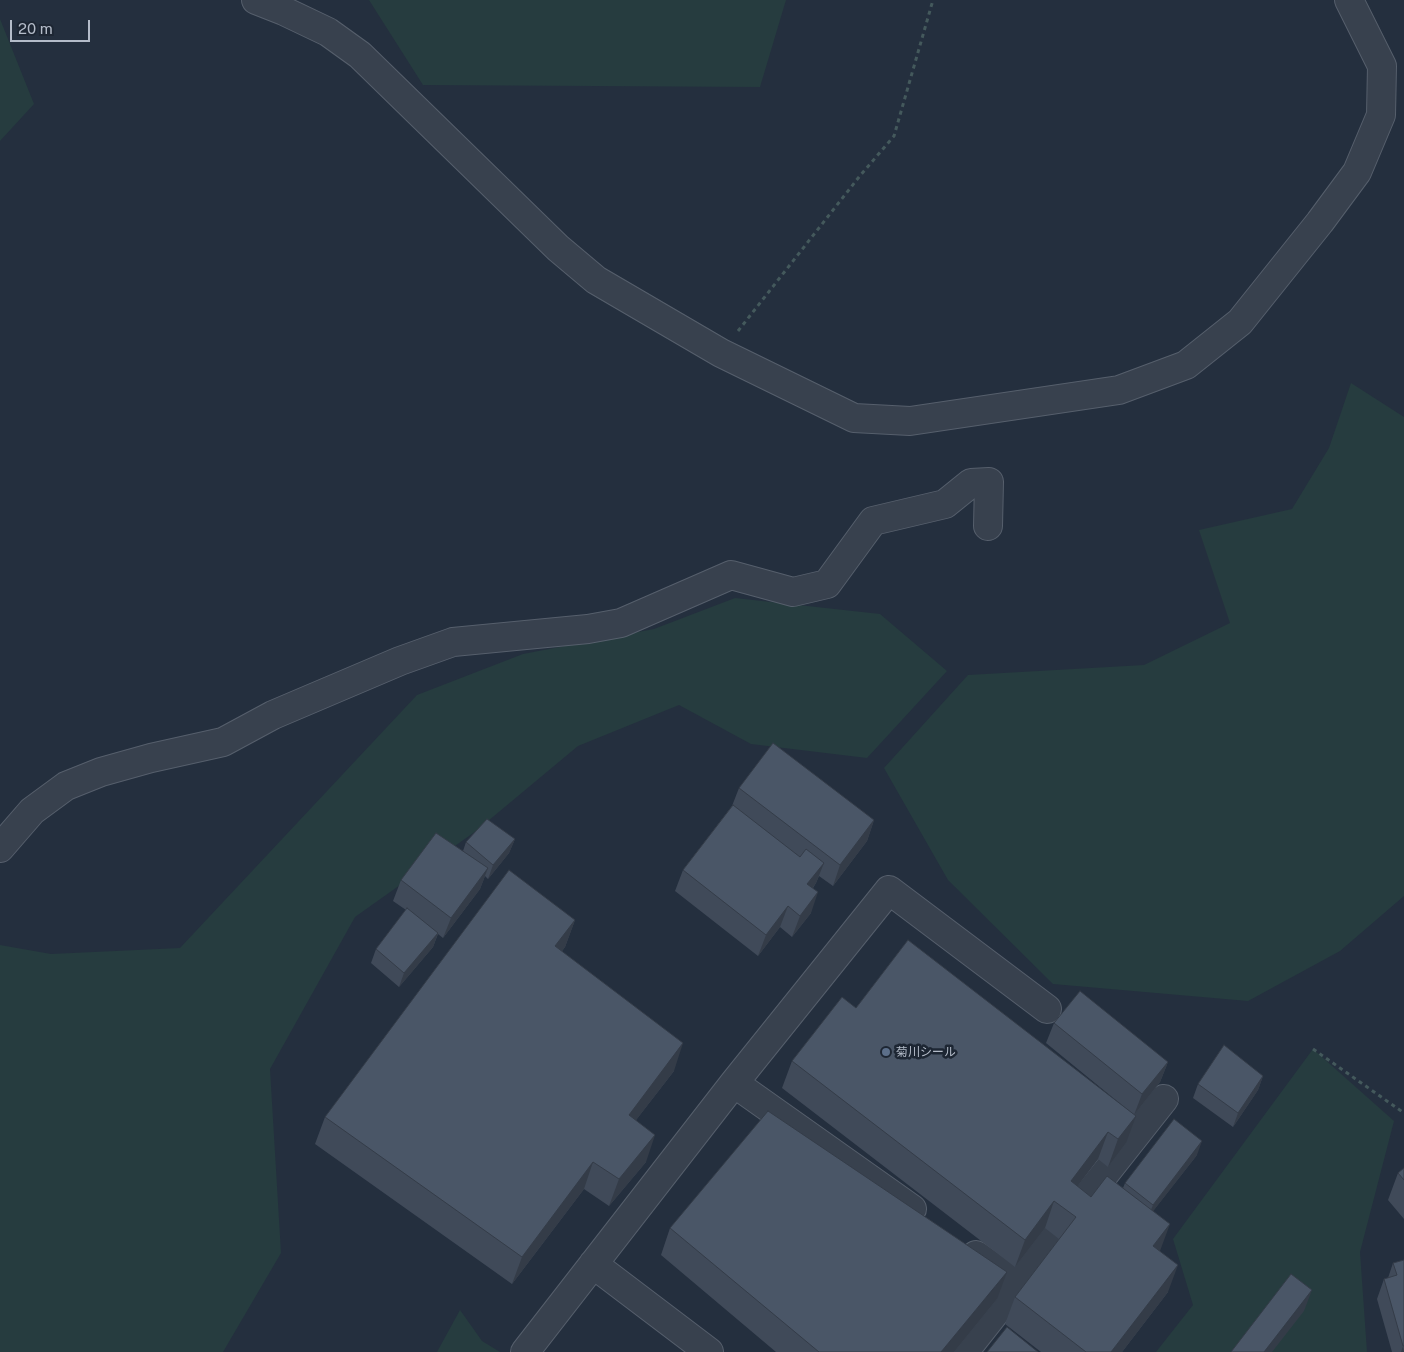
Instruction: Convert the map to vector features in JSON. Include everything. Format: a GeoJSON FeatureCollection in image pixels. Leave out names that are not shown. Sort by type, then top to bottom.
{"type":"FeatureCollection","features":[{"type":"Feature","properties":{"kind":"street"},"geometry":{"type":"LineString","coordinates":[[256,0],[328,32],[360,55],[558,248],[596,280],[721,353],[854,418],[910,421],[1119,390],[1186,365],[1240,322],[1320,222],[1357,172],[1381,115],[1382,66],[1349,0]]}},
{"type":"Feature","properties":{"kind":"street"},"geometry":{"type":"LineString","coordinates":[[0,848],[32,811],[66,786],[101,772],[150,758],[223,742],[273,715],[400,661],[453,642],[588,629],[621,623],[730,576],[793,592],[827,584],[873,520],[945,504],[971,483],[989,482],[988,526]]}},
{"type":"Feature","properties":{"kind":"street"},"geometry":{"type":"LineString","coordinates":[[525,1352],[734,1082],[889,890],[1046,1009]]}},
{"type":"Feature","properties":{"kind":"street"},"geometry":{"type":"LineString","coordinates":[[734,1082],[928,1221]]}},
{"type":"Feature","properties":{"kind":"street"},"geometry":{"type":"LineString","coordinates":[[964,1352],[1164,1099]]}},
{"type":"Feature","properties":{"kind":"street"},"geometry":{"type":"LineString","coordinates":[[952,1238],[1017,1284]]}},
{"type":"Feature","properties":{"kind":"street"},"geometry":{"type":"LineString","coordinates":[[593,1264],[709,1352]]}},
{"type":"Feature","properties":{"kind":"path"},"geometry":{"type":"LineString","coordinates":[[721,353],[859,177],[894,136],[933,0]]}},
{"type":"Feature","properties":{"kind":"path"},"geometry":{"type":"LineString","coordinates":[[1313,1049],[1404,1113]]}},
{"type":"Feature","properties":{"kind":"green space"},"geometry":{"type":"Polygon","coordinates":[[[369,0],[786,0],[760,87],[423,85],[369,0]]]}},
{"type":"Feature","properties":{"kind":"green space"},"geometry":{"type":"Polygon","coordinates":[[[0,19],[34,104],[0,141],[0,19]]]}},
{"type":"Feature","properties":{"kind":"green space"},"geometry":{"type":"Polygon","coordinates":[[[1351,383],[1404,417],[1404,896],[1340,951],[1248,1001],[1053,984],[948,880],[884,768],[968,675],[1144,665],[1230,623],[1199,530],[1292,509],[1329,448],[1351,383]]]}},
{"type":"Feature","properties":{"kind":"green space"},"geometry":{"type":"Polygon","coordinates":[[[735,598],[880,614],[947,671],[867,758],[751,744],[679,705],[578,746],[476,831],[355,917],[270,1069],[281,1253],[223,1352],[0,1352],[0,945],[51,954],[180,948],[417,695],[523,654],[654,629],[735,598]]]}},
{"type":"Feature","properties":{"kind":"green space"},"geometry":{"type":"Polygon","coordinates":[[[1313,1049],[1394,1121],[1360,1252],[1367,1352],[1156,1352],[1193,1305],[1173,1239],[1313,1049]]]}},
{"type":"Feature","properties":{"kind":"green space"},"geometry":{"type":"Polygon","coordinates":[[[460,1310],[482,1341],[500,1352],[437,1352],[460,1310]]]}},
{"type":"Feature","properties":{"kind":"building"},"geometry":{"type":"Polygon","coordinates":[[[773,743],[874,820],[840,865],[739,788],[773,743]]]}},
{"type":"Feature","properties":{"kind":"building"},"geometry":{"type":"Polygon","coordinates":[[[733,805],[800,857],[806,849],[824,863],[807,884],[818,892],[800,916],[788,906],[766,935],[683,870],[733,805]]]}},
{"type":"Feature","properties":{"kind":"building"},"geometry":{"type":"Polygon","coordinates":[[[487,819],[515,839],[493,865],[466,842],[487,819]]]}},
{"type":"Feature","properties":{"kind":"building"},"geometry":{"type":"Polygon","coordinates":[[[436,833],[488,868],[451,918],[401,880],[436,833]]]}},
{"type":"Feature","properties":{"kind":"building"},"geometry":{"type":"Polygon","coordinates":[[[509,870],[575,920],[555,946],[683,1043],[629,1115],[655,1135],[619,1179],[593,1162],[522,1257],[325,1117],[509,870]]]}},
{"type":"Feature","properties":{"kind":"building"},"geometry":{"type":"Polygon","coordinates":[[[407,908],[438,933],[404,973],[376,949],[407,908]]]}},
{"type":"Feature","properties":{"kind":"building"},"geometry":{"type":"Polygon","coordinates":[[[908,940],[1136,1116],[1118,1139],[1108,1132],[1071,1181],[1091,1197],[1107,1176],[1170,1224],[1153,1246],[1178,1265],[1111,1352],[1086,1352],[1015,1297],[1076,1217],[1054,1201],[1025,1240],[792,1061],[842,997],[856,1008],[908,940]]]}},
{"type":"Feature","properties":{"kind":"building"},"geometry":{"type":"Polygon","coordinates":[[[1080,991],[1168,1062],[1142,1094],[1054,1023],[1080,991]]]}},
{"type":"Feature","properties":{"kind":"building"},"geometry":{"type":"Polygon","coordinates":[[[1224,1045],[1263,1076],[1238,1113],[1198,1084],[1224,1045]]]}},
{"type":"Feature","properties":{"kind":"building"},"geometry":{"type":"Polygon","coordinates":[[[768,1111],[1007,1272],[941,1352],[819,1352],[670,1228],[768,1111]]]}},
{"type":"Feature","properties":{"kind":"building"},"geometry":{"type":"Polygon","coordinates":[[[1174,1119],[1202,1141],[1153,1205],[1125,1183],[1174,1119]]]}},
{"type":"Feature","properties":{"kind":"building"},"geometry":{"type":"Polygon","coordinates":[[[1404,1168],[1404,1180],[1398,1173],[1404,1168]]]}},
{"type":"Feature","properties":{"kind":"building"},"geometry":{"type":"Polygon","coordinates":[[[1404,1260],[1403,1346],[1384,1279],[1397,1275],[1393,1263],[1404,1260]]]}},
{"type":"Feature","properties":{"kind":"building"},"geometry":{"type":"Polygon","coordinates":[[[1291,1274],[1312,1290],[1264,1352],[1231,1352],[1291,1274]]]}},
{"type":"Feature","properties":{"kind":"building"},"geometry":{"type":"Polygon","coordinates":[[[1007,1327],[1038,1352],[987,1352],[1007,1327]]]}},
{"type":"Feature","properties":{"kind":"place","name":"菊川シール"},"geometry":{"type":"Point","coordinates":[886,1052]}}]}
